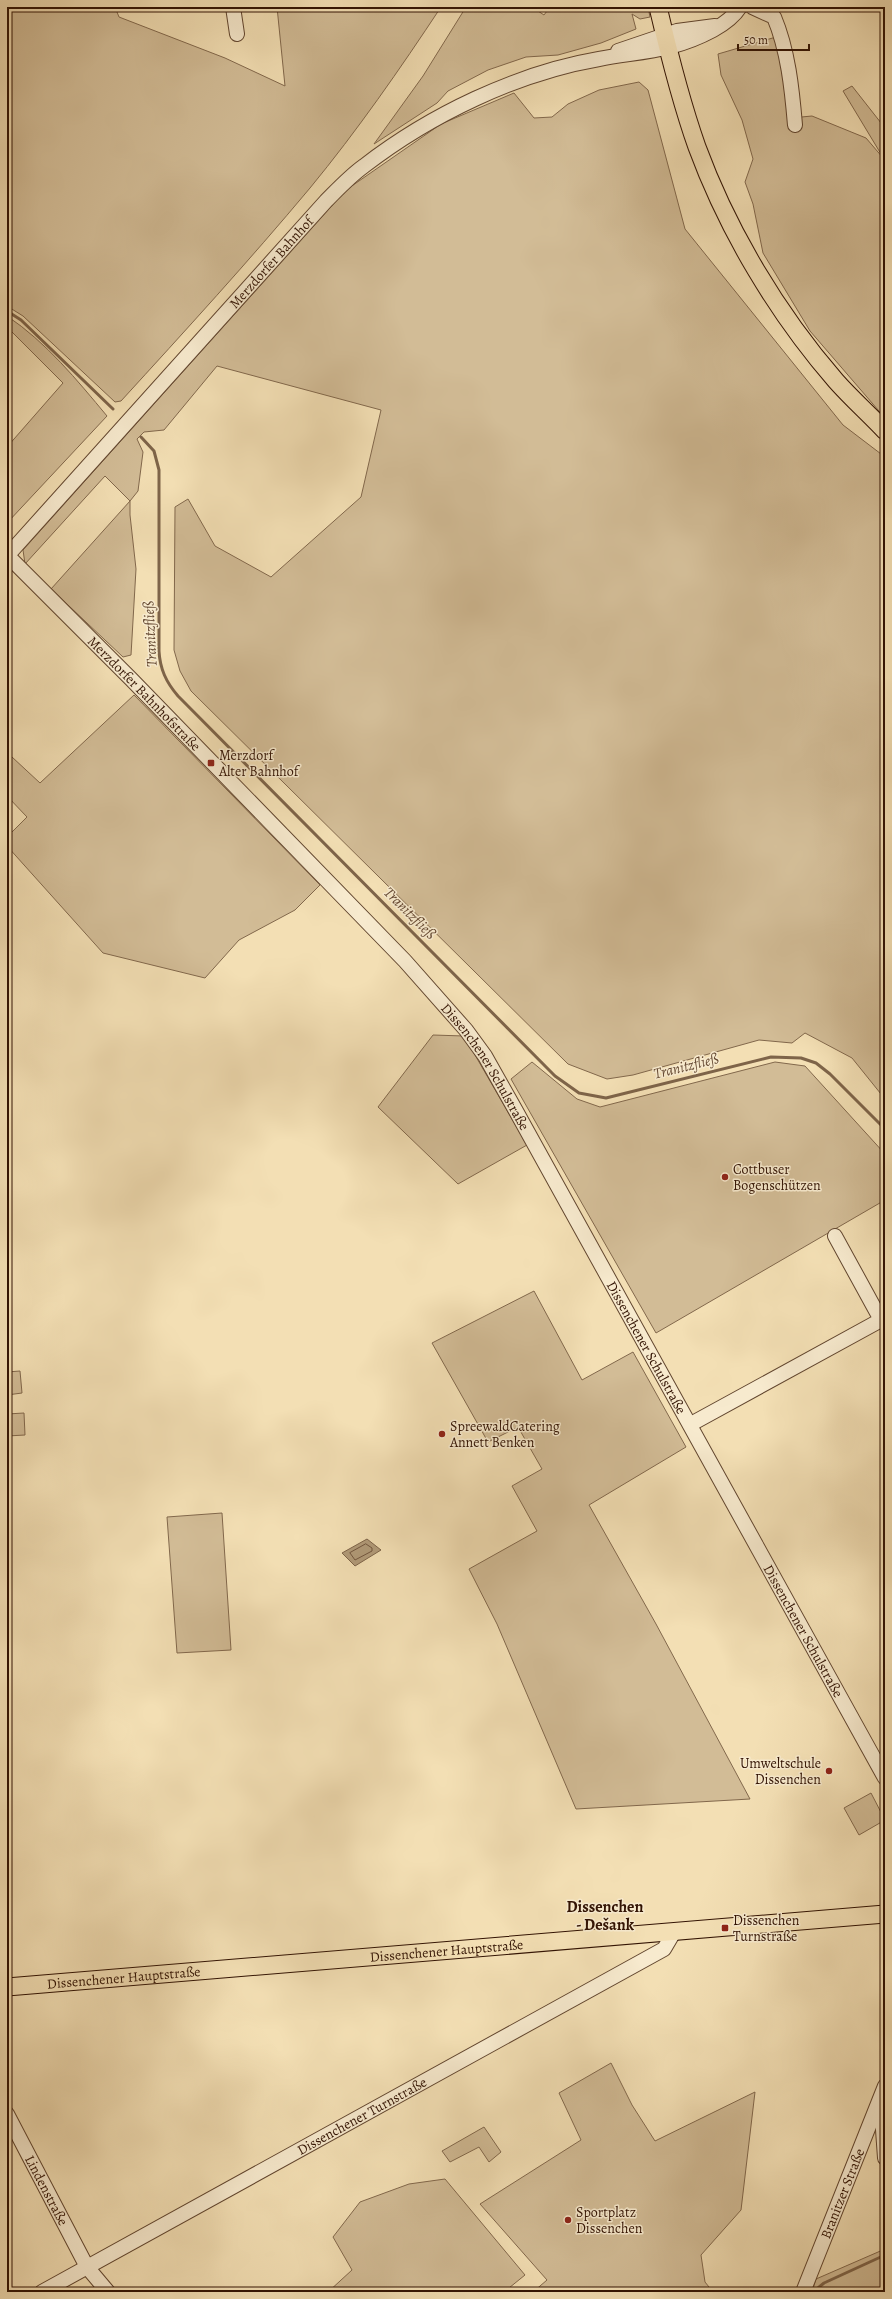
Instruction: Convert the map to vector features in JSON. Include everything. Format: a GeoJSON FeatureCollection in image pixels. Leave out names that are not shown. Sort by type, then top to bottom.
{"type":"FeatureCollection","features":[{"type":"Feature","properties":{"kind":"main road"},"geometry":{"type":"LineString","coordinates":[[658,7],[666,42],[697,147],[732,226],[753,263],[803,339],[836,381],[885,431]]}},
{"type":"Feature","properties":{"kind":"main road","name":"Dissenchener Hauptstraße"},"geometry":{"type":"LineString","coordinates":[[7,1987],[885,1914]]}},
{"type":"Feature","properties":{"kind":"street"},"geometry":{"type":"LineString","coordinates":[[233,7],[237,34]]}},
{"type":"Feature","properties":{"kind":"street","name":"Merzdorfer Bahnhof"},"geometry":{"type":"LineString","coordinates":[[7,556],[326,201],[362,167],[402,138],[457,107],[524,80],[666,42],[696,39],[735,16],[740,7]]}},
{"type":"Feature","properties":{"kind":"street"},"geometry":{"type":"LineString","coordinates":[[752,7],[774,17],[780,30],[793,94],[795,125]]}},
{"type":"Feature","properties":{"kind":"street","name":"Merzdorfer Bahnhofstraße"},"geometry":{"type":"LineString","coordinates":[[7,556],[131,679],[380,936]]}},
{"type":"Feature","properties":{"kind":"street","name":"Dissenchener Schulstraße"},"geometry":{"type":"LineString","coordinates":[[380,936],[405,961],[466,1030],[485,1056],[691,1424],[885,1778]]}},
{"type":"Feature","properties":{"kind":"street"},"geometry":{"type":"LineString","coordinates":[[691,1424],[881,1320],[835,1236]]}},
{"type":"Feature","properties":{"kind":"street","name":"Dissenchener Turnstraße"},"geometry":{"type":"LineString","coordinates":[[42,2292],[664,1949],[674,1932]]}},
{"type":"Feature","properties":{"kind":"street","name":"Branitzer Straße"},"geometry":{"type":"LineString","coordinates":[[883,2091],[885,2158]]}},
{"type":"Feature","properties":{"kind":"street","name":"Branitzer Straße"},"geometry":{"type":"LineString","coordinates":[[803,2292],[883,2091]]}},
{"type":"Feature","properties":{"kind":"street","name":"Lindenstraße"},"geometry":{"type":"LineString","coordinates":[[7,2114],[87,2267],[108,2292]]}},
{"type":"Feature","properties":{"kind":"shaded area"},"geometry":{"type":"Polygon","coordinates":[[[7,7],[115,7],[119,17],[225,58],[285,86],[277,7],[441,7],[378,99],[310,188],[240,269],[121,401],[115,402],[23,316],[7,306],[7,7]]]}},
{"type":"Feature","properties":{"kind":"shaded area"},"geometry":{"type":"Polygon","coordinates":[[[466,7],[532,7],[544,15],[550,7],[648,7],[650,17],[640,19],[632,14],[636,29],[601,43],[558,55],[526,57],[488,70],[448,91],[437,103],[374,144],[423,76],[466,7]]]}},
{"type":"Feature","properties":{"kind":"shaded area"},"geometry":{"type":"Polygon","coordinates":[[[776,37],[791,118],[812,116],[866,138],[884,159],[843,91],[852,86],[885,128],[885,418],[810,331],[763,253],[753,204],[745,182],[753,159],[742,120],[721,75],[718,54],[776,37]]]}},
{"type":"Feature","properties":{"kind":"shaded area"},"geometry":{"type":"Polygon","coordinates":[[[639,82],[648,90],[685,229],[843,425],[885,457],[885,1099],[852,1058],[805,1033],[792,1043],[759,1040],[633,1075],[607,1079],[568,1064],[191,691],[180,671],[174,650],[175,507],[188,499],[215,546],[271,577],[361,497],[381,410],[217,366],[164,430],[144,432],[137,439],[143,452],[138,491],[130,501],[105,476],[25,564],[23,550],[346,190],[441,124],[514,93],[534,118],[552,117],[568,104],[599,90],[639,82]]]}},
{"type":"Feature","properties":{"kind":"shaded area"},"geometry":{"type":"Polygon","coordinates":[[[7,316],[35,338],[60,362],[107,416],[7,523],[7,447],[63,383],[7,327],[7,316]]]}},
{"type":"Feature","properties":{"kind":"shaded area"},"geometry":{"type":"Polygon","coordinates":[[[130,501],[130,515],[136,569],[131,655],[123,657],[51,589],[130,501]]]}},
{"type":"Feature","properties":{"kind":"shaded area"},"geometry":{"type":"Polygon","coordinates":[[[134,695],[320,885],[295,910],[239,940],[205,978],[103,953],[7,846],[7,837],[27,817],[7,796],[7,762],[12,757],[40,783],[134,695]]]}},
{"type":"Feature","properties":{"kind":"shaded area"},"geometry":{"type":"Polygon","coordinates":[[[433,1035],[464,1036],[527,1145],[458,1184],[378,1107],[433,1035]]]}},
{"type":"Feature","properties":{"kind":"shaded area","name":"Cottbuser Bogenschützen"},"geometry":{"type":"Polygon","coordinates":[[[532,1062],[577,1099],[600,1107],[775,1062],[805,1066],[885,1154],[885,1200],[656,1333],[511,1079],[532,1062]]]}},
{"type":"Feature","properties":{"kind":"shaded area"},"geometry":{"type":"Polygon","coordinates":[[[534,1291],[582,1380],[633,1352],[686,1447],[589,1505],[656,1624],[750,1799],[576,1809],[497,1624],[469,1569],[537,1531],[512,1486],[542,1469],[518,1427],[488,1442],[432,1343],[534,1291]]]}},
{"type":"Feature","properties":{"kind":"shaded area"},"geometry":{"type":"Polygon","coordinates":[[[20,1371],[22,1393],[7,1395],[7,1372],[20,1371]]]}},
{"type":"Feature","properties":{"kind":"shaded area"},"geometry":{"type":"Polygon","coordinates":[[[24,1413],[25,1435],[7,1436],[7,1414],[24,1413]]]}},
{"type":"Feature","properties":{"kind":"shaded area"},"geometry":{"type":"Polygon","coordinates":[[[222,1513],[231,1650],[177,1653],[167,1517],[222,1513]]]}},
{"type":"Feature","properties":{"kind":"shaded area"},"geometry":{"type":"Polygon","coordinates":[[[871,1793],[885,1820],[859,1835],[844,1808],[871,1793]]]}},
{"type":"Feature","properties":{"kind":"shaded area"},"geometry":{"type":"Polygon","coordinates":[[[611,2063],[632,2105],[655,2141],[755,2092],[741,2210],[701,2255],[705,2282],[713,2292],[533,2292],[547,2280],[480,2204],[581,2140],[559,2093],[611,2063]]]}},
{"type":"Feature","properties":{"kind":"shaded area"},"geometry":{"type":"Polygon","coordinates":[[[484,2127],[501,2152],[489,2162],[479,2147],[450,2162],[442,2151],[484,2127]]]}},
{"type":"Feature","properties":{"kind":"shaded area"},"geometry":{"type":"Polygon","coordinates":[[[445,2179],[525,2275],[504,2292],[328,2292],[352,2270],[333,2237],[360,2202],[409,2184],[445,2179]]]}},
{"type":"Feature","properties":{"kind":"shaded area"},"geometry":{"type":"Polygon","coordinates":[[[885,2249],[885,2292],[812,2292],[816,2279],[885,2249]]]}},
{"type":"Feature","properties":{"kind":"water"},"geometry":{"type":"Polygon","coordinates":[[[367,1539],[381,1550],[355,1566],[342,1553],[367,1539]]]}},
{"type":"Feature","properties":{"kind":"waterway","name":"Tranitzfließ"},"geometry":{"type":"LineString","coordinates":[[7,311],[21,320],[113,409]]}},
{"type":"Feature","properties":{"kind":"waterway","name":"Tranitzfließ"},"geometry":{"type":"LineString","coordinates":[[141,437],[154,451],[159,470],[159,651],[162,669],[170,686],[178,696],[555,1076],[579,1093],[606,1098],[771,1057],[801,1058],[816,1063],[830,1074],[885,1129]]}},
{"type":"Feature","properties":{"kind":"waterway"},"geometry":{"type":"LineString","coordinates":[[813,2292],[824,2283],[885,2255]]}},
{"type":"Feature","properties":{"kind":"place","name":"Merzdorf Alter Bahnhof"},"geometry":{"type":"Point","coordinates":[211,763]}},
{"type":"Feature","properties":{"kind":"place","name":"Cottbuser Bogenschützen"},"geometry":{"type":"Point","coordinates":[725,1177]}},
{"type":"Feature","properties":{"kind":"place","name":"SpreewaldCatering Annett Benken"},"geometry":{"type":"Point","coordinates":[442,1434]}},
{"type":"Feature","properties":{"kind":"place","name":"Umweltschule Dissenchen"},"geometry":{"type":"Point","coordinates":[829,1771]}},
{"type":"Feature","properties":{"kind":"place","name":"Dissenchen Turnstraße"},"geometry":{"type":"Point","coordinates":[725,1928]}},
{"type":"Feature","properties":{"kind":"place","name":"Sportplatz Dissenchen"},"geometry":{"type":"Point","coordinates":[568,2220]}},
{"type":"Feature","properties":{"kind":"district","name":"Dissenchen - Dešank"},"geometry":{"type":"Point","coordinates":[605,1915]}}]}
